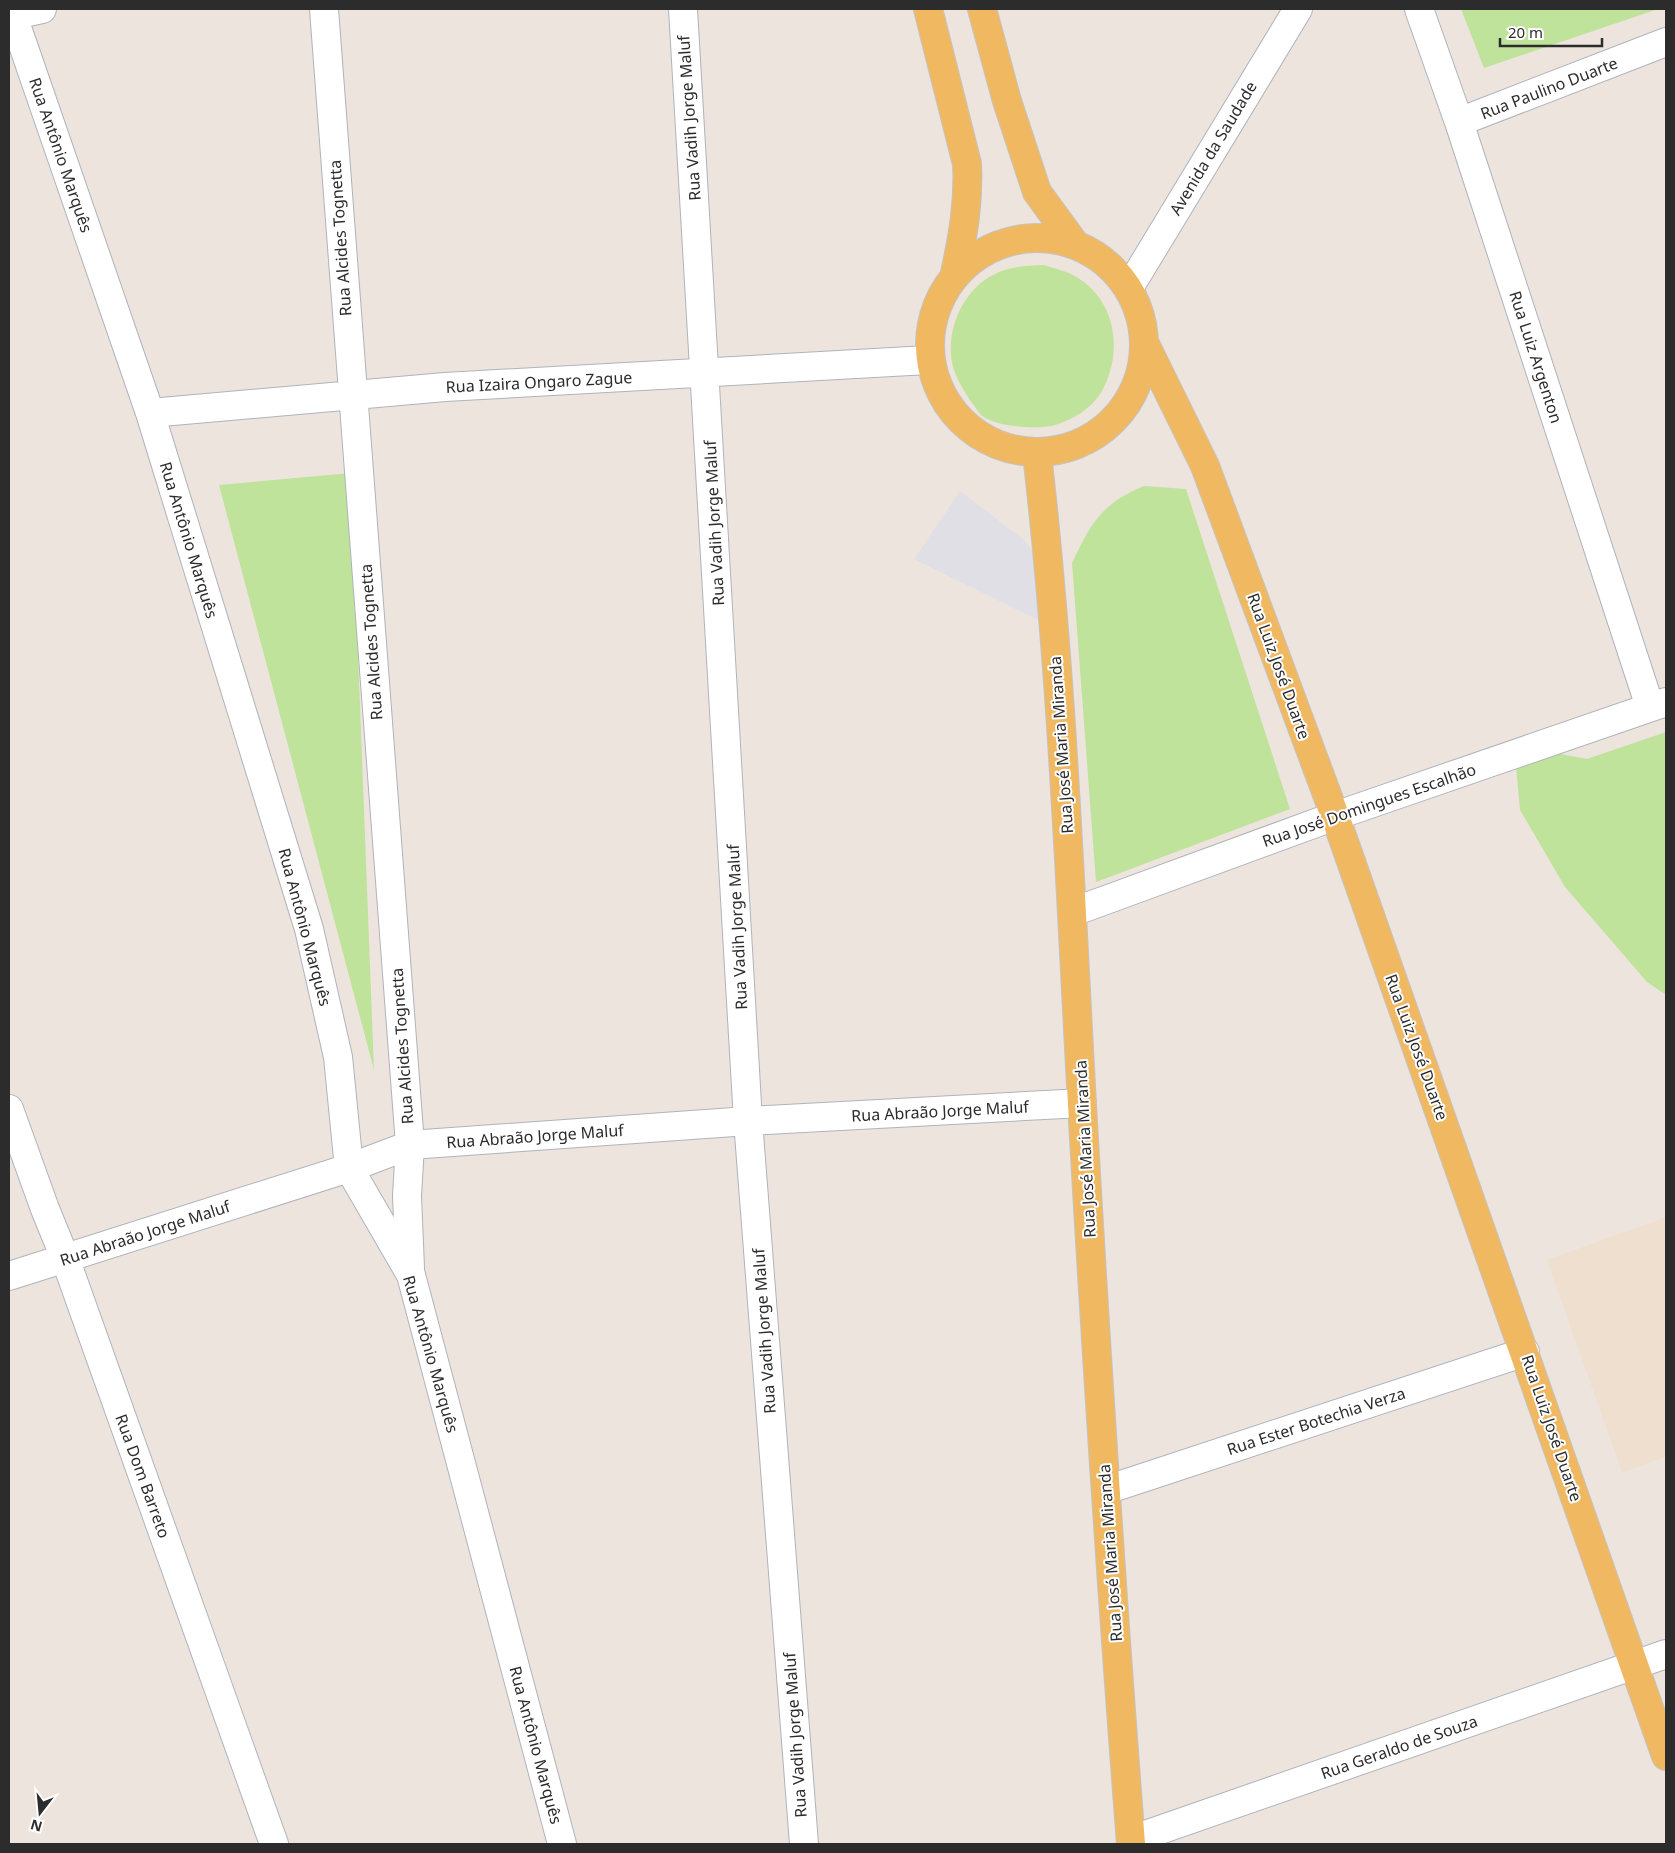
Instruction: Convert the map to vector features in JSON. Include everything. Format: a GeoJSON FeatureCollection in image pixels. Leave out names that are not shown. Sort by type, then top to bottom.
{"type":"FeatureCollection","features":[{"type":"Feature","properties":{"kind":"main road"},"geometry":{"type":"LineString","coordinates":[[928,9],[966,164],[968,190],[966,220],[955,273],[939,301],[930,329],[928,360],[943,394],[962,423],[992,440],[1037,454],[1071,444],[1101,429],[1124,407],[1140,378],[1146,346],[1144,324],[1123,278],[1102,257],[1075,244],[1043,238],[1011,243],[955,273]]}},
{"type":"Feature","properties":{"kind":"main road"},"geometry":{"type":"LineString","coordinates":[[982,9],[1007,101],[1037,192],[1075,244]]}},
{"type":"Feature","properties":{"kind":"main road","name":"Rua Luiz José Duarte"},"geometry":{"type":"LineString","coordinates":[[1146,346],[1205,466],[1335,816],[1666,1756]]}},
{"type":"Feature","properties":{"kind":"main road","name":"Rua José Maria Miranda"},"geometry":{"type":"LineString","coordinates":[[1037,454],[1048,544],[1073,912],[1082,1103],[1106,1490],[1131,1842]]}},
{"type":"Feature","properties":{"kind":"street"},"geometry":{"type":"LineString","coordinates":[[11,16],[42,9]]}},
{"type":"Feature","properties":{"kind":"street","name":"Rua Alcides Tognetta"},"geometry":{"type":"LineString","coordinates":[[324,9],[410,1146],[406,1196],[411,1275]]}},
{"type":"Feature","properties":{"kind":"street","name":"Rua Vadih Jorge Maluf"},"geometry":{"type":"LineString","coordinates":[[683,9],[748,1121],[804,1844]]}},
{"type":"Feature","properties":{"kind":"street","name":"Avenida da Saudade"},"geometry":{"type":"LineString","coordinates":[[1129,288],[1298,9]]}},
{"type":"Feature","properties":{"kind":"street","name":"Rua Luiz Argenton"},"geometry":{"type":"LineString","coordinates":[[1419,9],[1658,704]]}},
{"type":"Feature","properties":{"kind":"street","name":"Rua Antônio Marquês"},"geometry":{"type":"LineString","coordinates":[[11,16],[150,412],[309,928],[338,1057],[349,1168],[411,1275],[562,1844]]}},
{"type":"Feature","properties":{"kind":"street","name":"Rua Paulino Duarte"},"geometry":{"type":"LineString","coordinates":[[1459,122],[1666,42]]}},
{"type":"Feature","properties":{"kind":"street","name":"Rua Izaira Ongaro Zague"},"geometry":{"type":"LineString","coordinates":[[150,412],[445,387],[928,360]]}},
{"type":"Feature","properties":{"kind":"street","name":"Rua José Domingues Escalhão"},"geometry":{"type":"LineString","coordinates":[[1073,912],[1335,816],[1658,704]]}},
{"type":"Feature","properties":{"kind":"street","name":"Rua Abraão Jorge Maluf"},"geometry":{"type":"LineString","coordinates":[[9,1276],[349,1168],[410,1146],[748,1121],[1082,1103]]}},
{"type":"Feature","properties":{"kind":"street","name":"Rua Dom Barreto"},"geometry":{"type":"LineString","coordinates":[[9,1109],[65,1258],[274,1844]]}},
{"type":"Feature","properties":{"kind":"street","name":"Rua Ester Botechia Verza"},"geometry":{"type":"LineString","coordinates":[[1106,1490],[1525,1352]]}},
{"type":"Feature","properties":{"kind":"street","name":"Rua Geraldo de Souza"},"geometry":{"type":"LineString","coordinates":[[1131,1842],[1666,1654]]}},
{"type":"Feature","properties":{"kind":"shaded area"},"geometry":{"type":"Polygon","coordinates":[[[960,491],[1025,541],[1033,552],[1038,561],[1044,623],[914,559],[960,491]]]}},
{"type":"Feature","properties":{"kind":"shaded area"},"geometry":{"type":"Polygon","coordinates":[[[1666,1217],[1666,1457],[1622,1472],[1547,1260],[1666,1217]]]}},
{"type":"Feature","properties":{"kind":"green space"},"geometry":{"type":"Polygon","coordinates":[[[1461,9],[1658,9],[1484,68],[1461,9]]]}},
{"type":"Feature","properties":{"kind":"green space"},"geometry":{"type":"Polygon","coordinates":[[[1044,265],[1069,273],[1084,282],[1105,307],[1111,322],[1114,338],[1110,371],[1104,387],[1095,401],[1075,417],[1051,426],[1005,425],[987,419],[980,414],[967,395],[954,370],[951,357],[953,329],[964,303],[982,282],[1005,270],[1044,265]]]}},
{"type":"Feature","properties":{"kind":"green space"},"geometry":{"type":"Polygon","coordinates":[[[351,473],[374,1070],[219,485],[351,473]]]}},
{"type":"Feature","properties":{"kind":"green space"},"geometry":{"type":"Polygon","coordinates":[[[1144,486],[1186,489],[1290,809],[1096,882],[1072,563],[1085,537],[1099,516],[1117,500],[1144,486]]]}},
{"type":"Feature","properties":{"kind":"green space"},"geometry":{"type":"Polygon","coordinates":[[[1666,732],[1666,995],[1647,982],[1565,887],[1520,810],[1516,766],[1540,750],[1587,759],[1666,732]]]}}]}
